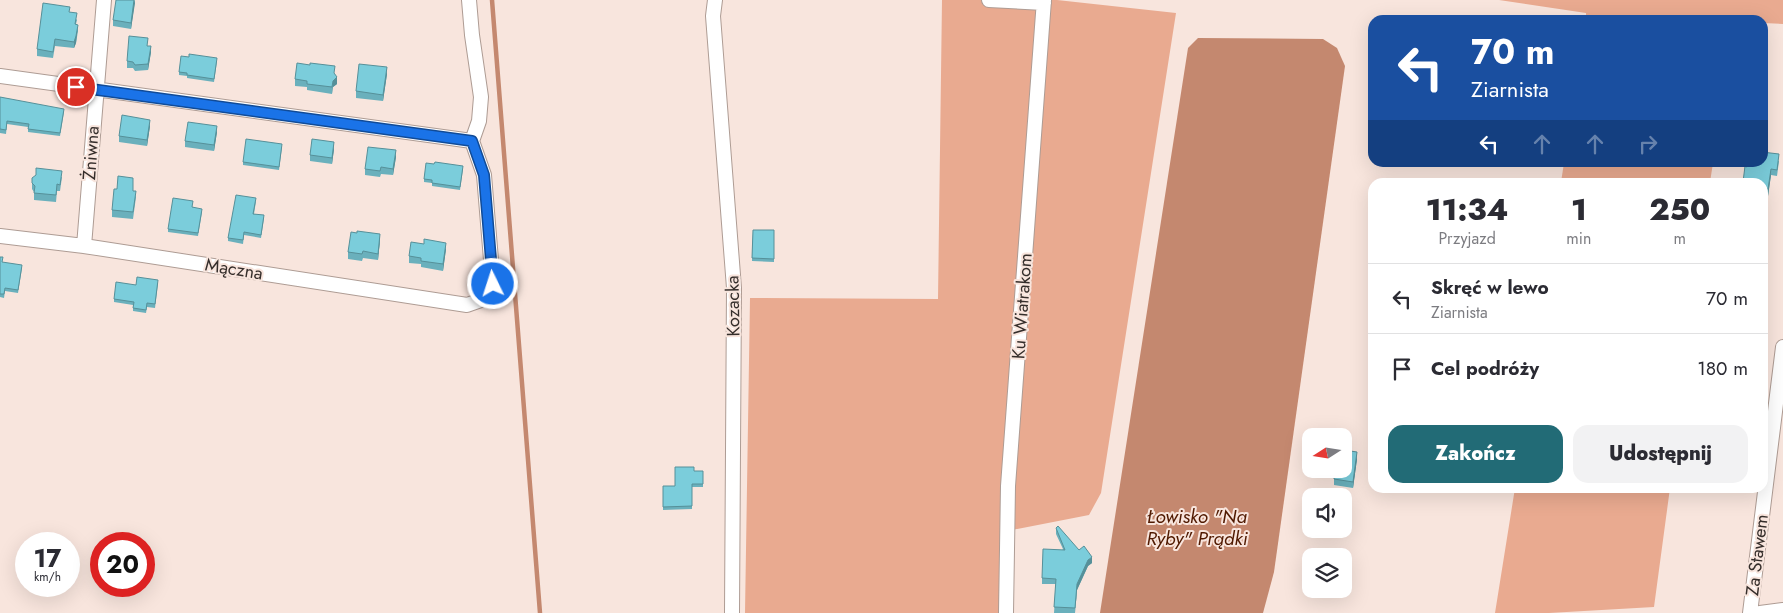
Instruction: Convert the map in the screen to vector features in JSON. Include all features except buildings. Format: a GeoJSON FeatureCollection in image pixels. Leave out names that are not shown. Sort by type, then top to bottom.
{"type":"FeatureCollection","features":[{"type":"Feature","properties":{"kind":"street","name":"Żniwna"},"geometry":{"type":"LineString","coordinates":[[84,246],[104,0]]}},
{"type":"Feature","properties":{"kind":"street"},"geometry":{"type":"LineString","coordinates":[[0,76],[472,141],[479,121],[481,97],[469,0]]}},
{"type":"Feature","properties":{"kind":"street","name":"Kozacka"},"geometry":{"type":"LineString","coordinates":[[715,0],[713,16],[734,288],[732,613]]}},
{"type":"Feature","properties":{"kind":"street"},"geometry":{"type":"LineString","coordinates":[[989,0],[1044,1]]}},
{"type":"Feature","properties":{"kind":"street","name":"Ku Wiatrakom"},"geometry":{"type":"LineString","coordinates":[[1006,613],[1008,486],[1044,1]]}},
{"type":"Feature","properties":{"kind":"street","name":"Mączna"},"geometry":{"type":"LineString","coordinates":[[0,236],[84,246],[467,305],[484,299],[493,284],[484,175],[472,141]]}},
{"type":"Feature","properties":{"kind":"street","name":"Za Stawem"},"geometry":{"type":"LineString","coordinates":[[1768,468],[1783,347]]}},
{"type":"Feature","properties":{"kind":"street","name":"Za Stawem"},"geometry":{"type":"LineString","coordinates":[[1750,613],[1765,493]]}},
{"type":"Feature","properties":{"kind":"street"},"geometry":{"type":"LineString","coordinates":[[1760,613],[1783,610]]}},
{"type":"Feature","properties":{"kind":"shaded area"},"geometry":{"type":"Polygon","coordinates":[[[942,0],[1057,0],[1176,13],[1101,493],[1089,515],[1002,532],[1001,613],[745,613],[750,298],[938,299],[942,0]]]}},
{"type":"Feature","properties":{"kind":"shaded area"},"geometry":{"type":"Polygon","coordinates":[[[1499,0],[1783,0],[1783,24],[1768,23],[1768,15],[1586,15],[1586,13],[1499,0]]]}},
{"type":"Feature","properties":{"kind":"shaded area"},"geometry":{"type":"Polygon","coordinates":[[[1563,167],[1712,167],[1711,178],[1562,178],[1563,167]]]}},
{"type":"Feature","properties":{"kind":"shaded area"},"geometry":{"type":"Polygon","coordinates":[[[1514,493],[1669,493],[1654,607],[1549,613],[1495,613],[1514,493]]]}},
{"type":"Feature","properties":{"kind":"water","name":"Łowisko \"Na Ryby\" Prądki"},"geometry":{"type":"Polygon","coordinates":[[[1198,38],[1323,39],[1337,48],[1345,66],[1274,572],[1263,613],[1100,613],[1188,48],[1198,38]]]}},
{"type":"Feature","properties":{"kind":"waterway"},"geometry":{"type":"LineString","coordinates":[[492,0],[540,613]]}},
{"type":"Feature","properties":{"kind":"route"},"geometry":{"type":"LineString","coordinates":[[76,87],[472,141],[484,175],[493,284]]}}]}
